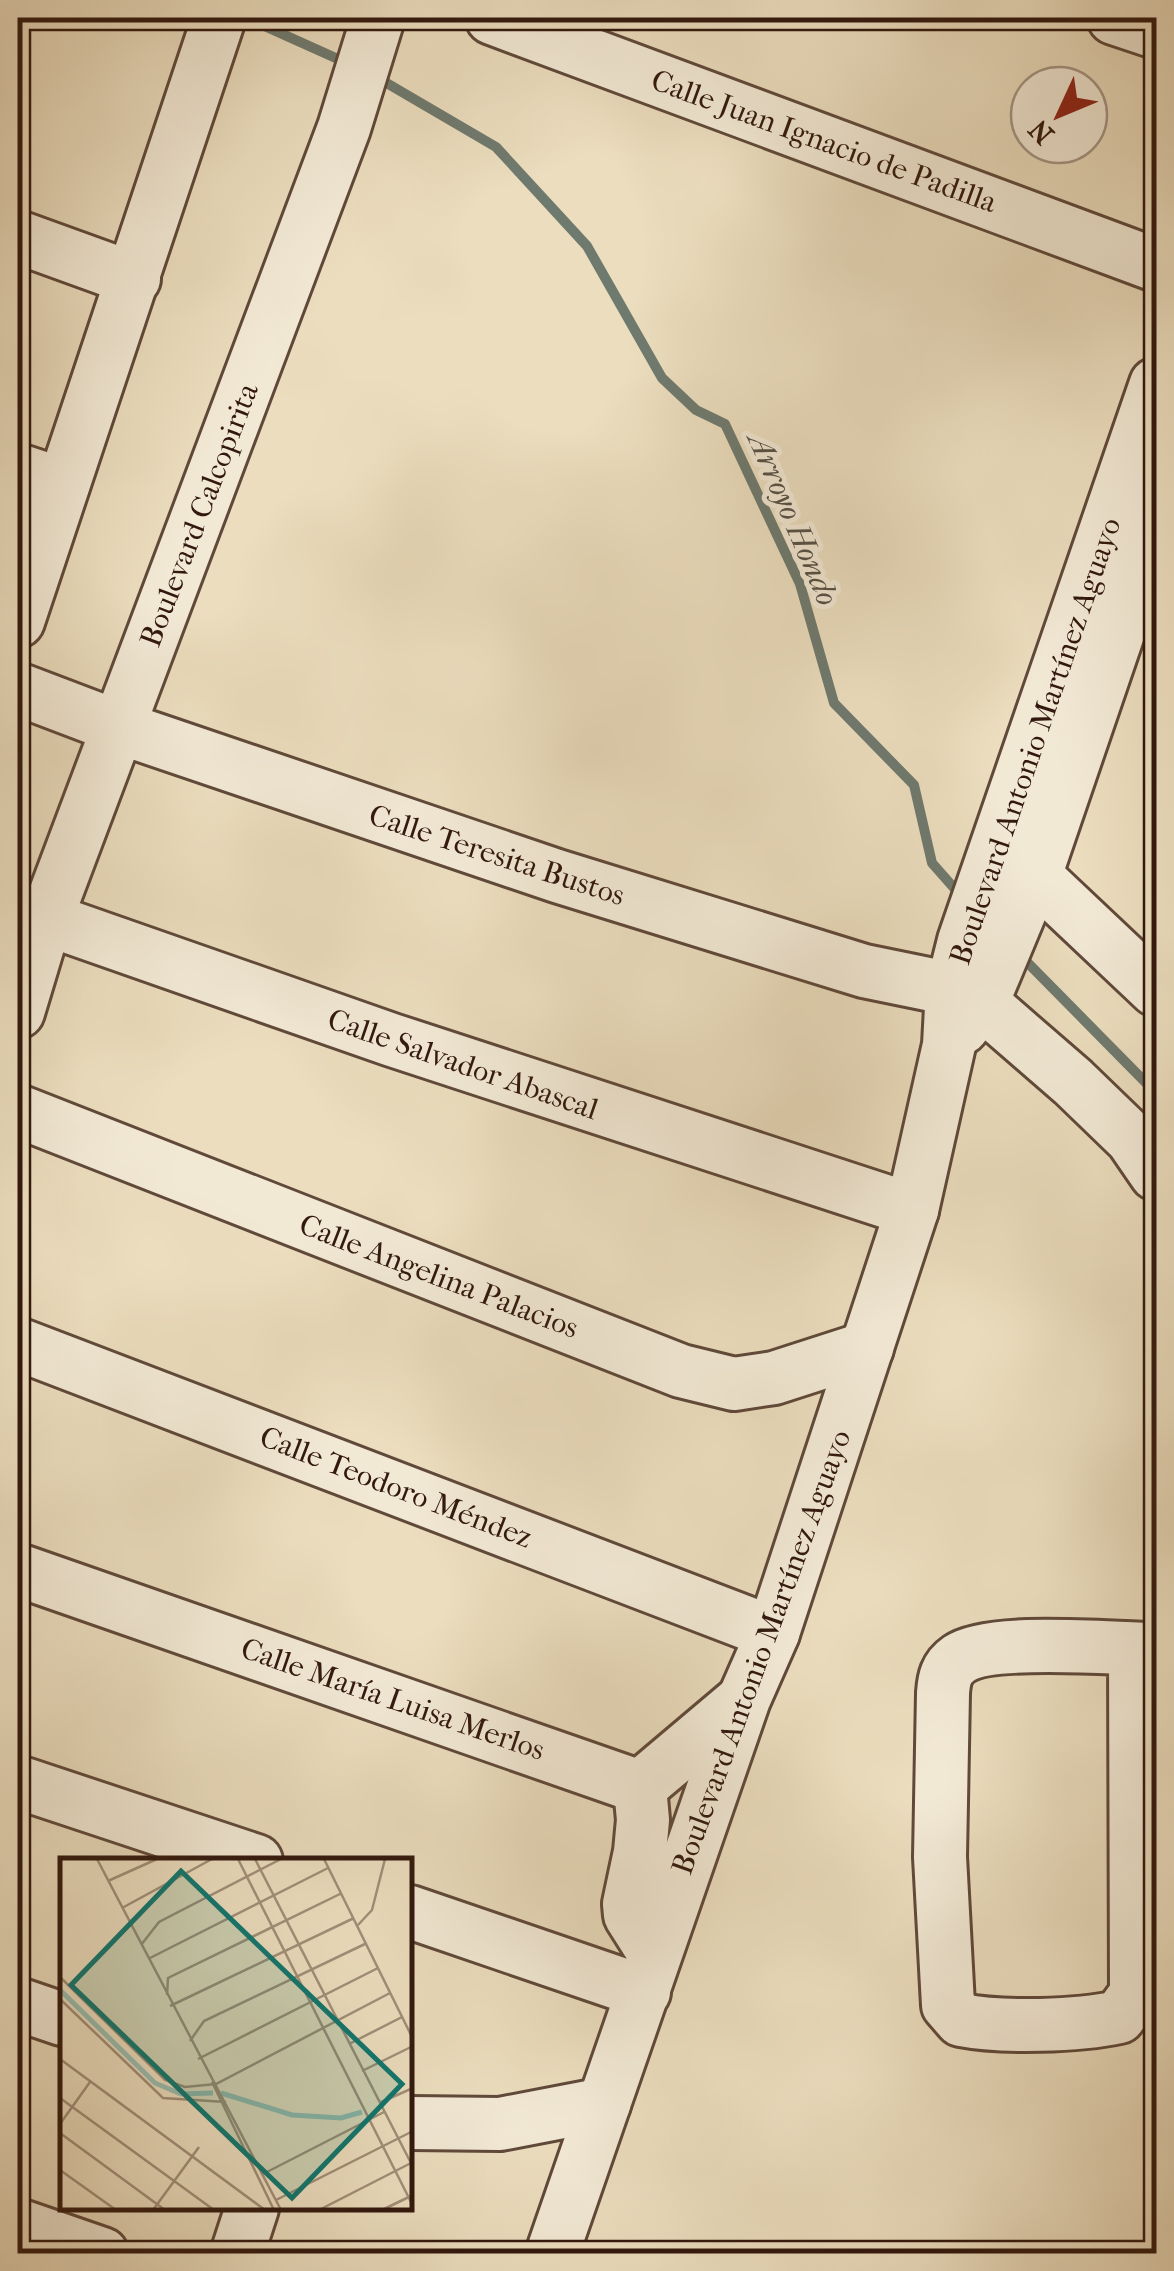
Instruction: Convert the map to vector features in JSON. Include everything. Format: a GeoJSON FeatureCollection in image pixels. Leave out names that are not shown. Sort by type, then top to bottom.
{"type":"FeatureCollection","features":[{"type":"Feature","properties":{"kind":"street"},"geometry":{"type":"LineString","coordinates":[[18,620],[40,478],[134,279],[219,18]]}},
{"type":"Feature","properties":{"kind":"street","name":"Boulevard Calcopirita"},"geometry":{"type":"LineString","coordinates":[[18,1012],[32,914],[118,728],[344,128],[378,18]]}},
{"type":"Feature","properties":{"kind":"street","name":"Calle Juan Ignacio de Padilla"},"geometry":{"type":"LineString","coordinates":[[492,18],[1156,265]]}},
{"type":"Feature","properties":{"kind":"street"},"geometry":{"type":"LineString","coordinates":[[1114,18],[1156,32]]}},
{"type":"Feature","properties":{"kind":"street"},"geometry":{"type":"LineString","coordinates":[[18,237],[134,279]]}},
{"type":"Feature","properties":{"kind":"street","name":"Boulevard Antonio Martínez Aguayo"},"geometry":{"type":"LineString","coordinates":[[552,2254],[744,1700],[773,1632],[912,1210],[949,1045],[1016,857],[1156,384]]}},
{"type":"Feature","properties":{"kind":"street","name":"Boulevard Antonio Martínez Aguayo"},"geometry":{"type":"LineString","coordinates":[[1016,857],[1156,522]]}},
{"type":"Feature","properties":{"kind":"street","name":"Calle Teresita Bustos"},"geometry":{"type":"LineString","coordinates":[[18,689],[118,728],[557,876],[864,971],[982,953]]}},
{"type":"Feature","properties":{"kind":"street"},"geometry":{"type":"LineString","coordinates":[[1016,857],[1156,990]]}},
{"type":"Feature","properties":{"kind":"street","name":"Calle Salvador Abascal"},"geometry":{"type":"LineString","coordinates":[[32,914],[392,1040],[912,1210]]}},
{"type":"Feature","properties":{"kind":"street"},"geometry":{"type":"LineString","coordinates":[[982,953],[1156,1174]]}},
{"type":"Feature","properties":{"kind":"street","name":"Calle Angelina Palacios"},"geometry":{"type":"LineString","coordinates":[[18,1111],[682,1371],[734,1384],[774,1378],[867,1348]]}},
{"type":"Feature","properties":{"kind":"street","name":"Calle Teodoro Méndez"},"geometry":{"type":"LineString","coordinates":[[18,1344],[773,1632]]}},
{"type":"Feature","properties":{"kind":"street","name":"Calle María Luisa Merlos"},"geometry":{"type":"LineString","coordinates":[[18,1570],[640,1787]]}},
{"type":"Feature","properties":{"kind":"street"},"geometry":{"type":"LineString","coordinates":[[1027,1647],[1146,1649],[1136,1994],[1119,2017],[1102,2021],[1051,2024],[961,2020],[948,2005],[940,1857],[943,1694],[948,1669],[963,1656],[982,1651],[1027,1647]]}},
{"type":"Feature","properties":{"kind":"street"},"geometry":{"type":"LineString","coordinates":[[649,1973],[628,1904],[644,1820],[640,1787],[744,1700]]}},
{"type":"Feature","properties":{"kind":"street"},"geometry":{"type":"LineString","coordinates":[[18,1782],[247,1858]]}},
{"type":"Feature","properties":{"kind":"street"},"geometry":{"type":"LineString","coordinates":[[412,1913],[649,1973]]}},
{"type":"Feature","properties":{"kind":"street"},"geometry":{"type":"LineString","coordinates":[[18,2004],[60,2018]]}},
{"type":"Feature","properties":{"kind":"street"},"geometry":{"type":"LineString","coordinates":[[412,2123],[500,2124],[604,2104]]}},
{"type":"Feature","properties":{"kind":"street"},"geometry":{"type":"LineString","coordinates":[[237,2254],[251,2211]]}},
{"type":"Feature","properties":{"kind":"street"},"geometry":{"type":"LineString","coordinates":[[22,2236],[102,2254]]}},
{"type":"Feature","properties":{"kind":"waterway","name":"Arroyo Hondo"},"geometry":{"type":"LineString","coordinates":[[247,18],[349,64]]}},
{"type":"Feature","properties":{"kind":"waterway","name":"Arroyo Hondo"},"geometry":{"type":"LineString","coordinates":[[378,78],[496,147],[587,246],[662,378],[696,410],[725,424],[800,584],[834,703],[914,785],[932,863],[962,897]]}},
{"type":"Feature","properties":{"kind":"waterway","name":"Arroyo Hondo"},"geometry":{"type":"LineString","coordinates":[[1020,955],[1156,1093]]}}]}
